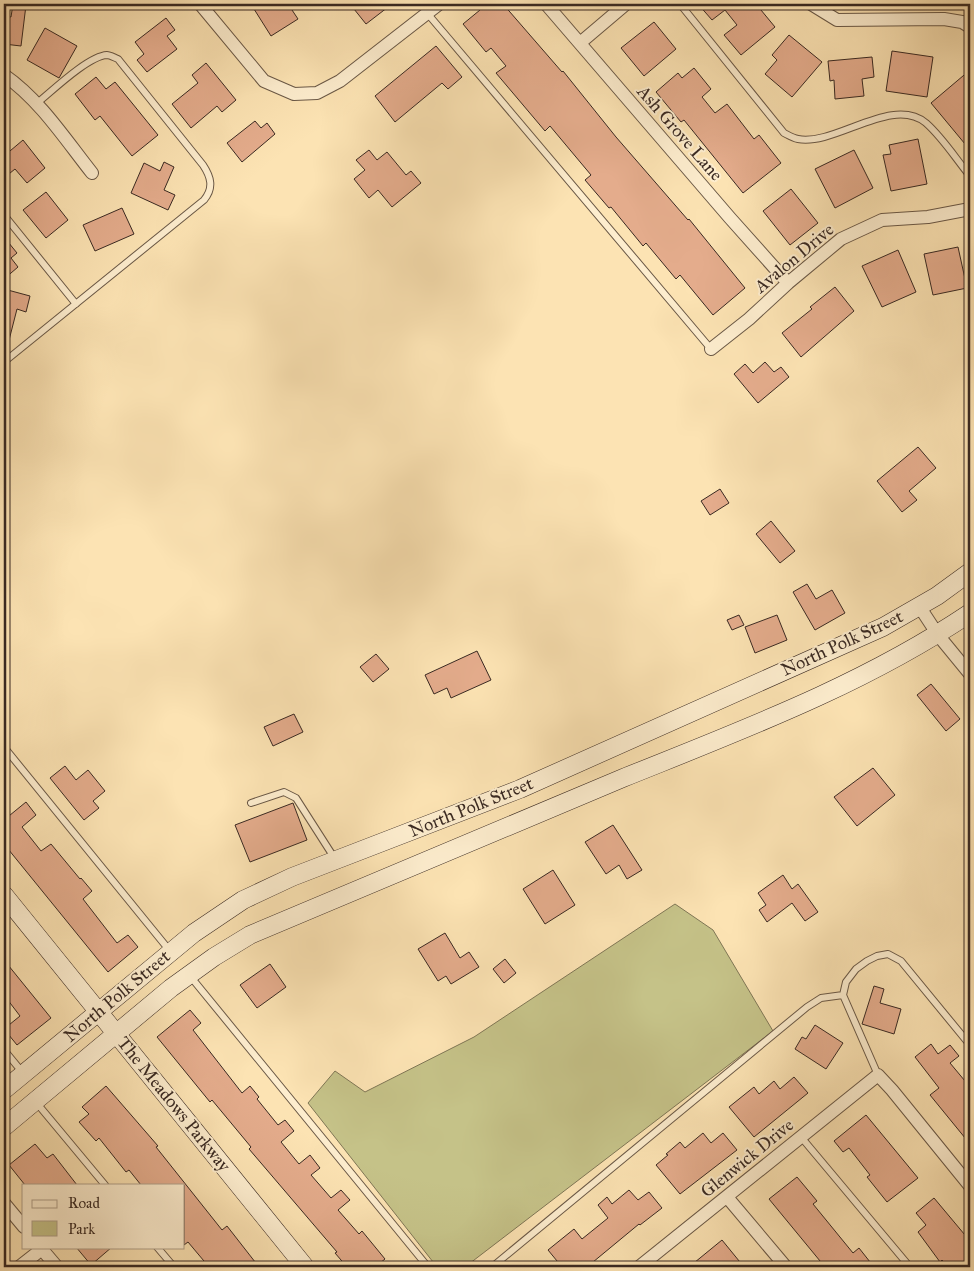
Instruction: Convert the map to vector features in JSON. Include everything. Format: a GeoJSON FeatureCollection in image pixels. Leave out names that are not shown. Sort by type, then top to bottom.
{"type":"FeatureCollection","features":[{"type":"Feature","properties":{"kind":"main road","name":"North Polk Street"},"geometry":{"type":"LineString","coordinates":[[4,1090],[194,933],[243,900],[292,877],[520,789],[874,631],[937,596],[970,572]]}},
{"type":"Feature","properties":{"kind":"main road","name":"North Polk Street"},"geometry":{"type":"LineString","coordinates":[[4,1127],[189,975],[214,957],[250,936],[533,816],[798,707],[893,660],[970,613]]}},
{"type":"Feature","properties":{"kind":"main road"},"geometry":{"type":"LineString","coordinates":[[520,789],[533,816]]}},
{"type":"Feature","properties":{"kind":"main road","name":"The Meadows Parkway"},"geometry":{"type":"LineString","coordinates":[[4,895],[305,1267]]}},
{"type":"Feature","properties":{"kind":"street"},"geometry":{"type":"LineString","coordinates":[[200,4],[264,81],[294,94],[317,93],[340,81],[439,4]]}},
{"type":"Feature","properties":{"kind":"street","name":"Ash Grove Lane"},"geometry":{"type":"LineString","coordinates":[[546,4],[788,283]]}},
{"type":"Feature","properties":{"kind":"street"},"geometry":{"type":"LineString","coordinates":[[580,43],[626,4]]}},
{"type":"Feature","properties":{"kind":"street"},"geometry":{"type":"LineString","coordinates":[[811,4],[837,20],[944,19],[962,22],[970,27]]}},
{"type":"Feature","properties":{"kind":"street"},"geometry":{"type":"LineString","coordinates":[[4,75],[25,91],[92,173]]}},
{"type":"Feature","properties":{"kind":"street","name":"Avalon Drive"},"geometry":{"type":"LineString","coordinates":[[711,349],[749,319],[788,283],[841,239],[882,220],[928,217],[970,209]]}},
{"type":"Feature","properties":{"kind":"street"},"geometry":{"type":"LineString","coordinates":[[919,606],[938,634],[970,674]]}},
{"type":"Feature","properties":{"kind":"street"},"geometry":{"type":"LineString","coordinates":[[878,1075],[970,1186]]}},
{"type":"Feature","properties":{"kind":"street","name":"Glenwick Drive"},"geometry":{"type":"LineString","coordinates":[[639,1267],[878,1075]]}},
{"type":"Feature","properties":{"kind":"street"},"geometry":{"type":"LineString","coordinates":[[727,1197],[786,1267]]}},
{"type":"Feature","properties":{"kind":"street"},"geometry":{"type":"LineString","coordinates":[[4,1204],[22,1225]]}},
{"type":"Feature","properties":{"kind":"street"},"geometry":{"type":"LineString","coordinates":[[19,1267],[41,1248],[57,1267]]}},
{"type":"Feature","properties":{"kind":"lane"},"geometry":{"type":"LineString","coordinates":[[680,4],[784,133],[796,139],[811,140],[892,115],[907,115],[925,122],[970,176]]}},
{"type":"Feature","properties":{"kind":"lane"},"geometry":{"type":"LineString","coordinates":[[427,13],[711,349]]}},
{"type":"Feature","properties":{"kind":"lane"},"geometry":{"type":"LineString","coordinates":[[4,362],[204,200],[211,188],[211,180],[204,164],[118,59],[107,55],[83,66],[36,104]]}},
{"type":"Feature","properties":{"kind":"lane"},"geometry":{"type":"LineString","coordinates":[[4,215],[76,304]]}},
{"type":"Feature","properties":{"kind":"lane"},"geometry":{"type":"LineString","coordinates":[[4,747],[171,952]]}},
{"type":"Feature","properties":{"kind":"lane"},"geometry":{"type":"LineString","coordinates":[[251,802],[284,792],[296,798],[336,860]]}},
{"type":"Feature","properties":{"kind":"lane"},"geometry":{"type":"LineString","coordinates":[[878,1075],[843,995],[846,982],[856,969],[877,956],[888,954],[901,961],[970,1045]]}},
{"type":"Feature","properties":{"kind":"lane"},"geometry":{"type":"LineString","coordinates":[[189,975],[428,1267]]}},
{"type":"Feature","properties":{"kind":"lane"},"geometry":{"type":"LineString","coordinates":[[492,1267],[807,1007],[822,998],[843,995]]}},
{"type":"Feature","properties":{"kind":"lane"},"geometry":{"type":"LineString","coordinates":[[4,1050],[24,1074]]}},
{"type":"Feature","properties":{"kind":"lane"},"geometry":{"type":"LineString","coordinates":[[35,1101],[104,1184]]}},
{"type":"Feature","properties":{"kind":"lane"},"geometry":{"type":"LineString","coordinates":[[801,1137],[910,1267]]}},
{"type":"Feature","properties":{"kind":"lane"},"geometry":{"type":"LineString","coordinates":[[158,1248],[174,1267]]}},
{"type":"Feature","properties":{"kind":"green space"},"geometry":{"type":"Polygon","coordinates":[[[675,904],[713,930],[773,1031],[465,1267],[437,1267],[308,1103],[335,1071],[365,1092],[474,1037],[675,904]]]}},
{"type":"Feature","properties":{"kind":"building"},"geometry":{"type":"Polygon","coordinates":[[[13,4],[26,5],[21,46],[4,44],[4,16],[11,17],[13,4]]]}},
{"type":"Feature","properties":{"kind":"building"},"geometry":{"type":"Polygon","coordinates":[[[263,4],[288,4],[298,19],[271,36],[254,9],[263,4]]]}},
{"type":"Feature","properties":{"kind":"building"},"geometry":{"type":"Polygon","coordinates":[[[350,4],[392,4],[366,24],[350,4]]]}},
{"type":"Feature","properties":{"kind":"building"},"geometry":{"type":"Polygon","coordinates":[[[474,4],[503,4],[563,71],[616,137],[689,219],[745,288],[713,315],[680,275],[676,279],[646,243],[643,246],[611,207],[609,208],[585,180],[591,175],[550,126],[545,131],[496,73],[506,66],[491,48],[486,52],[463,24],[480,10],[474,4]]]}},
{"type":"Feature","properties":{"kind":"building"},"geometry":{"type":"Polygon","coordinates":[[[698,4],[756,4],[775,27],[741,55],[724,35],[737,25],[725,10],[712,20],[698,4]]]}},
{"type":"Feature","properties":{"kind":"building"},"geometry":{"type":"Polygon","coordinates":[[[166,18],[175,30],[167,36],[177,49],[147,72],[137,60],[144,54],[135,42],[166,18]]]}},
{"type":"Feature","properties":{"kind":"building"},"geometry":{"type":"Polygon","coordinates":[[[654,22],[676,49],[644,76],[621,48],[654,22]]]}},
{"type":"Feature","properties":{"kind":"building"},"geometry":{"type":"Polygon","coordinates":[[[45,28],[77,46],[59,78],[27,60],[45,28]]]}},
{"type":"Feature","properties":{"kind":"building"},"geometry":{"type":"Polygon","coordinates":[[[789,35],[822,62],[792,97],[765,74],[777,60],[772,55],[789,35]]]}},
{"type":"Feature","properties":{"kind":"building"},"geometry":{"type":"Polygon","coordinates":[[[436,46],[462,77],[448,89],[442,83],[395,122],[375,96],[436,46]]]}},
{"type":"Feature","properties":{"kind":"building"},"geometry":{"type":"Polygon","coordinates":[[[892,51],[933,57],[927,97],[886,91],[892,51]]]}},
{"type":"Feature","properties":{"kind":"building"},"geometry":{"type":"Polygon","coordinates":[[[872,57],[874,77],[862,79],[864,96],[835,99],[834,80],[830,81],[828,61],[872,57]]]}},
{"type":"Feature","properties":{"kind":"building"},"geometry":{"type":"Polygon","coordinates":[[[206,63],[236,100],[222,112],[217,106],[191,128],[172,104],[198,83],[192,75],[206,63]]]}},
{"type":"Feature","properties":{"kind":"building"},"geometry":{"type":"Polygon","coordinates":[[[694,68],[711,89],[702,97],[715,113],[727,104],[754,139],[759,135],[781,163],[743,193],[684,120],[681,122],[656,92],[678,73],[682,78],[694,68]]]}},
{"type":"Feature","properties":{"kind":"building"},"geometry":{"type":"Polygon","coordinates":[[[970,70],[970,150],[931,103],[970,70]]]}},
{"type":"Feature","properties":{"kind":"building"},"geometry":{"type":"Polygon","coordinates":[[[96,77],[106,89],[115,82],[158,135],[132,156],[100,116],[95,120],[75,94],[96,77]]]}},
{"type":"Feature","properties":{"kind":"building"},"geometry":{"type":"Polygon","coordinates":[[[255,121],[261,128],[267,123],[275,134],[242,162],[227,143],[255,121]]]}},
{"type":"Feature","properties":{"kind":"building"},"geometry":{"type":"Polygon","coordinates":[[[918,139],[927,184],[891,191],[883,155],[891,154],[889,145],[918,139]]]}},
{"type":"Feature","properties":{"kind":"building"},"geometry":{"type":"Polygon","coordinates":[[[23,140],[45,168],[27,183],[15,169],[4,178],[4,156],[23,140]]]}},
{"type":"Feature","properties":{"kind":"building"},"geometry":{"type":"Polygon","coordinates":[[[369,150],[377,160],[387,152],[406,175],[411,171],[421,183],[392,207],[378,190],[369,198],[354,179],[365,170],[356,160],[369,150]]]}},
{"type":"Feature","properties":{"kind":"building"},"geometry":{"type":"Polygon","coordinates":[[[854,150],[873,188],[835,208],[815,169],[854,150]]]}},
{"type":"Feature","properties":{"kind":"building"},"geometry":{"type":"Polygon","coordinates":[[[164,162],[174,167],[164,190],[175,195],[168,210],[131,193],[144,163],[160,171],[164,162]]]}},
{"type":"Feature","properties":{"kind":"building"},"geometry":{"type":"Polygon","coordinates":[[[791,189],[818,223],[790,245],[763,211],[791,189]]]}},
{"type":"Feature","properties":{"kind":"building"},"geometry":{"type":"Polygon","coordinates":[[[46,192],[68,220],[46,238],[23,210],[46,192]]]}},
{"type":"Feature","properties":{"kind":"building"},"geometry":{"type":"Polygon","coordinates":[[[122,208],[134,234],[95,251],[83,225],[122,208]]]}},
{"type":"Feature","properties":{"kind":"building"},"geometry":{"type":"Polygon","coordinates":[[[4,237],[17,253],[11,258],[18,267],[4,279],[4,237]]]}},
{"type":"Feature","properties":{"kind":"building"},"geometry":{"type":"Polygon","coordinates":[[[958,247],[967,288],[933,295],[924,254],[958,247]]]}},
{"type":"Feature","properties":{"kind":"building"},"geometry":{"type":"Polygon","coordinates":[[[898,250],[916,292],[882,307],[862,266],[898,250]]]}},
{"type":"Feature","properties":{"kind":"building"},"geometry":{"type":"Polygon","coordinates":[[[835,287],[854,311],[801,357],[782,333],[812,309],[810,307],[835,287]]]}},
{"type":"Feature","properties":{"kind":"building"},"geometry":{"type":"Polygon","coordinates":[[[4,289],[30,296],[26,312],[17,309],[7,348],[4,347],[4,289]]]}},
{"type":"Feature","properties":{"kind":"building"},"geometry":{"type":"Polygon","coordinates":[[[765,362],[774,372],[781,367],[789,377],[758,403],[734,374],[745,364],[753,373],[765,362]]]}},
{"type":"Feature","properties":{"kind":"building"},"geometry":{"type":"Polygon","coordinates":[[[918,447],[936,468],[909,491],[917,500],[902,512],[877,481],[918,447]]]}},
{"type":"Feature","properties":{"kind":"building"},"geometry":{"type":"Polygon","coordinates":[[[720,489],[729,503],[710,515],[701,501],[720,489]]]}},
{"type":"Feature","properties":{"kind":"building"},"geometry":{"type":"Polygon","coordinates":[[[771,521],[795,551],[780,563],[756,534],[771,521]]]}},
{"type":"Feature","properties":{"kind":"building"},"geometry":{"type":"Polygon","coordinates":[[[807,584],[816,599],[832,590],[845,613],[815,630],[793,592],[807,584]]]}},
{"type":"Feature","properties":{"kind":"building"},"geometry":{"type":"Polygon","coordinates":[[[739,615],[744,625],[732,630],[727,620],[739,615]]]}},
{"type":"Feature","properties":{"kind":"building"},"geometry":{"type":"Polygon","coordinates":[[[777,615],[787,640],[755,653],[745,627],[777,615]]]}},
{"type":"Feature","properties":{"kind":"building"},"geometry":{"type":"Polygon","coordinates":[[[477,651],[491,680],[451,698],[447,688],[434,694],[425,675],[477,651]]]}},
{"type":"Feature","properties":{"kind":"building"},"geometry":{"type":"Polygon","coordinates":[[[376,654],[389,669],[373,682],[360,667],[376,654]]]}},
{"type":"Feature","properties":{"kind":"building"},"geometry":{"type":"Polygon","coordinates":[[[931,684],[960,719],[946,731],[917,695],[931,684]]]}},
{"type":"Feature","properties":{"kind":"building"},"geometry":{"type":"Polygon","coordinates":[[[294,714],[303,732],[273,746],[264,727],[294,714]]]}},
{"type":"Feature","properties":{"kind":"building"},"geometry":{"type":"Polygon","coordinates":[[[65,766],[76,780],[88,770],[105,791],[93,801],[99,808],[84,820],[50,778],[65,766]]]}},
{"type":"Feature","properties":{"kind":"building"},"geometry":{"type":"Polygon","coordinates":[[[873,768],[895,795],[857,826],[834,797],[873,768]]]}},
{"type":"Feature","properties":{"kind":"building"},"geometry":{"type":"Polygon","coordinates":[[[26,802],[36,815],[22,827],[41,851],[51,844],[92,891],[83,899],[117,943],[128,935],[138,947],[108,972],[4,844],[4,820],[26,802]]]}},
{"type":"Feature","properties":{"kind":"building"},"geometry":{"type":"Polygon","coordinates":[[[293,803],[307,840],[250,862],[235,825],[293,803]]]}},
{"type":"Feature","properties":{"kind":"building"},"geometry":{"type":"Polygon","coordinates":[[[613,825],[642,870],[627,879],[619,865],[606,874],[585,842],[613,825]]]}},
{"type":"Feature","properties":{"kind":"building"},"geometry":{"type":"Polygon","coordinates":[[[553,870],[575,905],[545,924],[523,889],[553,870]]]}},
{"type":"Feature","properties":{"kind":"building"},"geometry":{"type":"Polygon","coordinates":[[[783,875],[792,889],[798,884],[818,912],[805,921],[792,903],[767,922],[759,910],[766,905],[758,893],[783,875]]]}},
{"type":"Feature","properties":{"kind":"building"},"geometry":{"type":"Polygon","coordinates":[[[445,933],[460,958],[469,952],[479,967],[451,984],[446,976],[438,981],[418,949],[445,933]]]}},
{"type":"Feature","properties":{"kind":"building"},"geometry":{"type":"Polygon","coordinates":[[[505,959],[516,973],[504,983],[493,969],[505,959]]]}},
{"type":"Feature","properties":{"kind":"building"},"geometry":{"type":"Polygon","coordinates":[[[4,960],[51,1018],[17,1045],[4,1029],[20,1016],[4,995],[4,960]]]}},
{"type":"Feature","properties":{"kind":"building"},"geometry":{"type":"Polygon","coordinates":[[[270,964],[286,987],[257,1008],[240,985],[270,964]]]}},
{"type":"Feature","properties":{"kind":"building"},"geometry":{"type":"Polygon","coordinates":[[[874,986],[884,989],[880,1003],[901,1009],[894,1034],[862,1024],[874,986]]]}},
{"type":"Feature","properties":{"kind":"building"},"geometry":{"type":"Polygon","coordinates":[[[190,1010],[201,1023],[193,1030],[242,1093],[250,1086],[259,1097],[257,1099],[278,1125],[285,1120],[294,1131],[281,1142],[299,1164],[310,1155],[320,1168],[311,1175],[331,1198],[341,1190],[350,1200],[338,1210],[359,1234],[362,1231],[385,1259],[375,1267],[347,1267],[335,1253],[337,1252],[249,1149],[251,1147],[212,1100],[210,1102],[157,1037],[190,1010]]]}},
{"type":"Feature","properties":{"kind":"building"},"geometry":{"type":"Polygon","coordinates":[[[815,1025],[843,1043],[826,1069],[795,1049],[802,1037],[806,1039],[815,1025]]]}},
{"type":"Feature","properties":{"kind":"building"},"geometry":{"type":"Polygon","coordinates":[[[931,1044],[938,1054],[950,1045],[959,1056],[950,1063],[970,1087],[970,1144],[930,1095],[939,1088],[915,1057],[931,1044]]]}},
{"type":"Feature","properties":{"kind":"building"},"geometry":{"type":"Polygon","coordinates":[[[794,1077],[808,1093],[754,1137],[729,1107],[754,1087],[759,1094],[774,1081],[780,1089],[794,1077]]]}},
{"type":"Feature","properties":{"kind":"building"},"geometry":{"type":"Polygon","coordinates":[[[106,1086],[158,1146],[156,1147],[222,1230],[227,1226],[259,1267],[209,1267],[188,1242],[185,1244],[185,1184],[140,1184],[129,1170],[126,1172],[99,1138],[96,1141],[79,1122],[89,1114],[82,1107],[106,1086]]]}},
{"type":"Feature","properties":{"kind":"building"},"geometry":{"type":"Polygon","coordinates":[[[866,1115],[918,1178],[887,1202],[867,1177],[870,1175],[849,1148],[843,1152],[834,1141],[866,1115]]]}},
{"type":"Feature","properties":{"kind":"building"},"geometry":{"type":"Polygon","coordinates":[[[703,1133],[711,1143],[723,1133],[737,1150],[680,1194],[656,1165],[680,1142],[685,1148],[703,1133]]]}},
{"type":"Feature","properties":{"kind":"building"},"geometry":{"type":"Polygon","coordinates":[[[35,1144],[47,1158],[53,1154],[76,1184],[24,1184],[9,1165],[35,1144]]]}},
{"type":"Feature","properties":{"kind":"building"},"geometry":{"type":"Polygon","coordinates":[[[797,1177],[817,1201],[813,1204],[853,1253],[859,1248],[874,1267],[825,1267],[769,1199],[797,1177]]]}},
{"type":"Feature","properties":{"kind":"building"},"geometry":{"type":"Polygon","coordinates":[[[629,1190],[638,1200],[649,1192],[662,1208],[639,1224],[587,1267],[562,1267],[548,1250],[574,1229],[582,1239],[608,1218],[598,1205],[607,1197],[612,1204],[629,1190]]]}},
{"type":"Feature","properties":{"kind":"building"},"geometry":{"type":"Polygon","coordinates":[[[934,1198],[970,1241],[970,1259],[959,1267],[949,1267],[942,1260],[940,1262],[918,1232],[926,1225],[916,1213],[934,1198]]]}},
{"type":"Feature","properties":{"kind":"building"},"geometry":{"type":"Polygon","coordinates":[[[722,1240],[744,1267],[689,1267],[722,1240]]]}},
{"type":"Feature","properties":{"kind":"building"},"geometry":{"type":"Polygon","coordinates":[[[77,1248],[111,1248],[91,1265],[77,1248]]]}}]}
